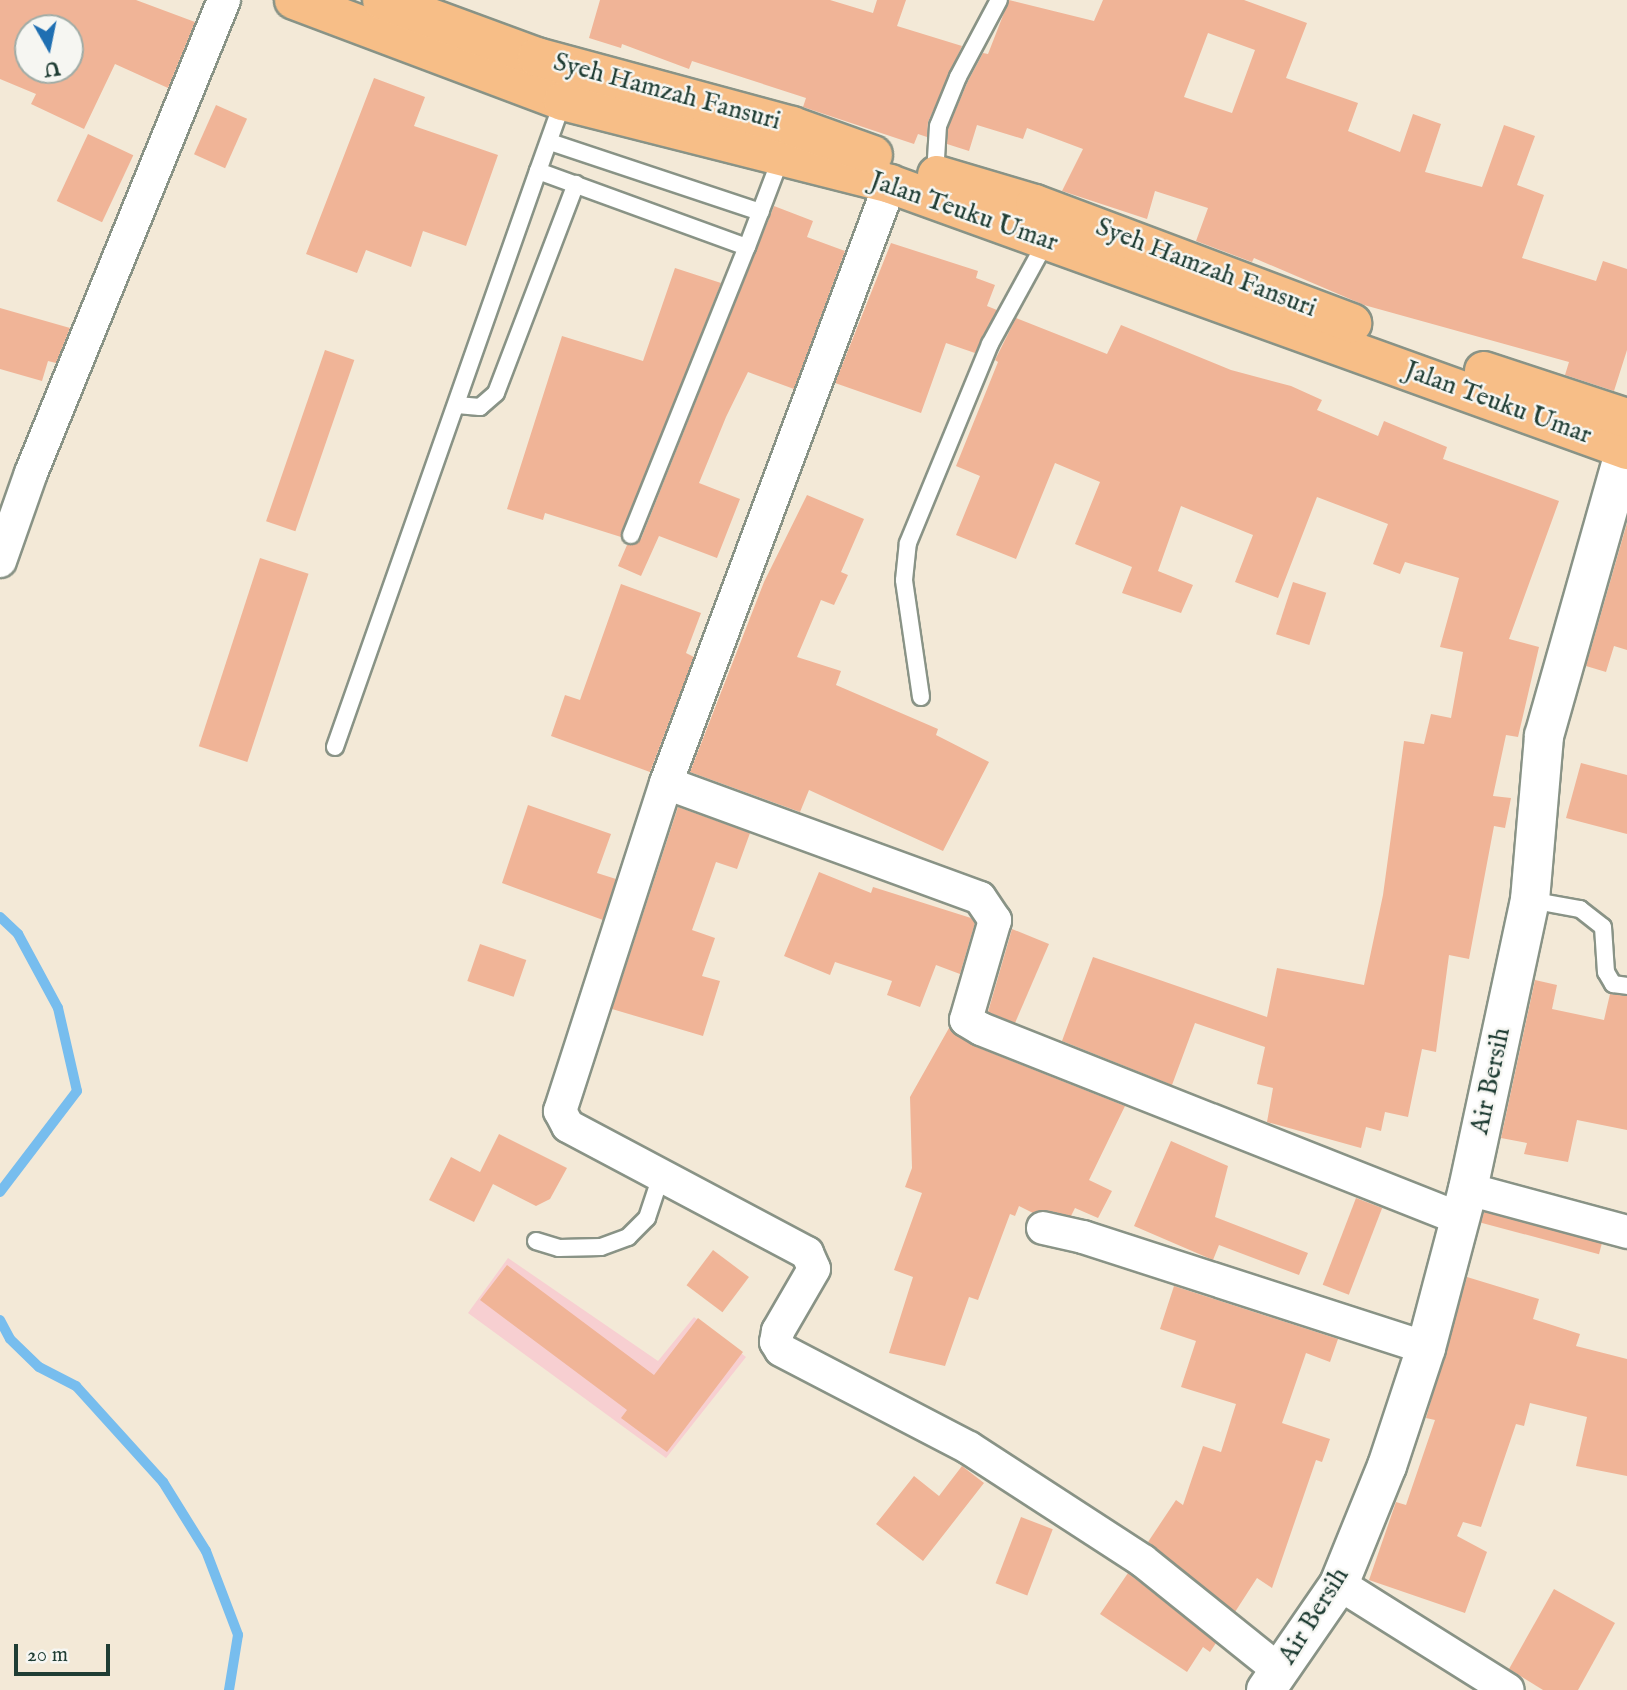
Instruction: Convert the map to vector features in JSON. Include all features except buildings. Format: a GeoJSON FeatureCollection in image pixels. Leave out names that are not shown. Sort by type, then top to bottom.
{"type":"FeatureCollection","features":[{"type":"Feature","properties":{"kind":"highway","name":"Jalan Teuku Umar"},"geometry":{"type":"LineString","coordinates":[[294,0],[563,101],[787,141],[890,184],[1047,240],[1626,440]]}},
{"type":"Feature","properties":{"kind":"highway","name":"Syeh Hamzah Fansuri"},"geometry":{"type":"LineString","coordinates":[[382,0],[537,57],[787,141],[935,175],[1035,204],[1444,359],[1626,440]]}},
{"type":"Feature","properties":{"kind":"street"},"geometry":{"type":"LineString","coordinates":[[0,561],[36,460],[224,0]]}},
{"type":"Feature","properties":{"kind":"street"},"geometry":{"type":"LineString","coordinates":[[890,184],[666,783],[560,1111],[568,1126],[807,1253],[813,1261],[814,1269],[778,1331],[776,1342],[781,1350],[969,1448],[1143,1561],[1273,1681]]}},
{"type":"Feature","properties":{"kind":"street","name":"Air Bersih"},"geometry":{"type":"LineString","coordinates":[[1273,1681],[1339,1584],[1387,1466],[1426,1348],[1463,1204],[1530,900],[1544,736],[1626,440]]}},
{"type":"Feature","properties":{"kind":"street"},"geometry":{"type":"LineString","coordinates":[[666,783],[980,898],[995,920],[966,1020],[981,1029],[1463,1204],[1627,1231]]}},
{"type":"Feature","properties":{"kind":"street"},"geometry":{"type":"LineString","coordinates":[[1043,1228],[1083,1237],[1426,1348]]}},
{"type":"Feature","properties":{"kind":"street"},"geometry":{"type":"LineString","coordinates":[[1339,1584],[1508,1690]]}},
{"type":"Feature","properties":{"kind":"lane"},"geometry":{"type":"LineString","coordinates":[[935,175],[939,126],[958,77],[999,0]]}},
{"type":"Feature","properties":{"kind":"lane"},"geometry":{"type":"LineString","coordinates":[[335,747],[563,101]]}},
{"type":"Feature","properties":{"kind":"lane"},"geometry":{"type":"LineString","coordinates":[[631,535],[787,141]]}},
{"type":"Feature","properties":{"kind":"lane"},"geometry":{"type":"LineString","coordinates":[[550,142],[761,212]]}},
{"type":"Feature","properties":{"kind":"lane"},"geometry":{"type":"LineString","coordinates":[[538,171],[747,247]]}},
{"type":"Feature","properties":{"kind":"lane"},"geometry":{"type":"LineString","coordinates":[[457,405],[480,407],[496,393],[576,184]]}},
{"type":"Feature","properties":{"kind":"lane"},"geometry":{"type":"LineString","coordinates":[[920,697],[904,580],[908,543],[990,344],[1047,240]]}},
{"type":"Feature","properties":{"kind":"lane"},"geometry":{"type":"LineString","coordinates":[[1530,900],[1580,909],[1603,927],[1606,972],[1613,984],[1627,986]]}},
{"type":"Feature","properties":{"kind":"lane"},"geometry":{"type":"LineString","coordinates":[[536,1241],[559,1248],[601,1247],[628,1237],[647,1218],[661,1176]]}},
{"type":"Feature","properties":{"kind":"shaded area"},"geometry":{"type":"Polygon","coordinates":[[[508,1258],[658,1361],[694,1317],[746,1357],[666,1458],[468,1313],[508,1258]]]}},
{"type":"Feature","properties":{"kind":"waterway"},"geometry":{"type":"LineString","coordinates":[[0,917],[18,934],[58,1008],[77,1091],[0,1192]]}},
{"type":"Feature","properties":{"kind":"waterway"},"geometry":{"type":"LineString","coordinates":[[0,1320],[10,1339],[39,1367],[76,1386],[163,1482],[206,1551],[238,1635],[229,1690]]}}]}
